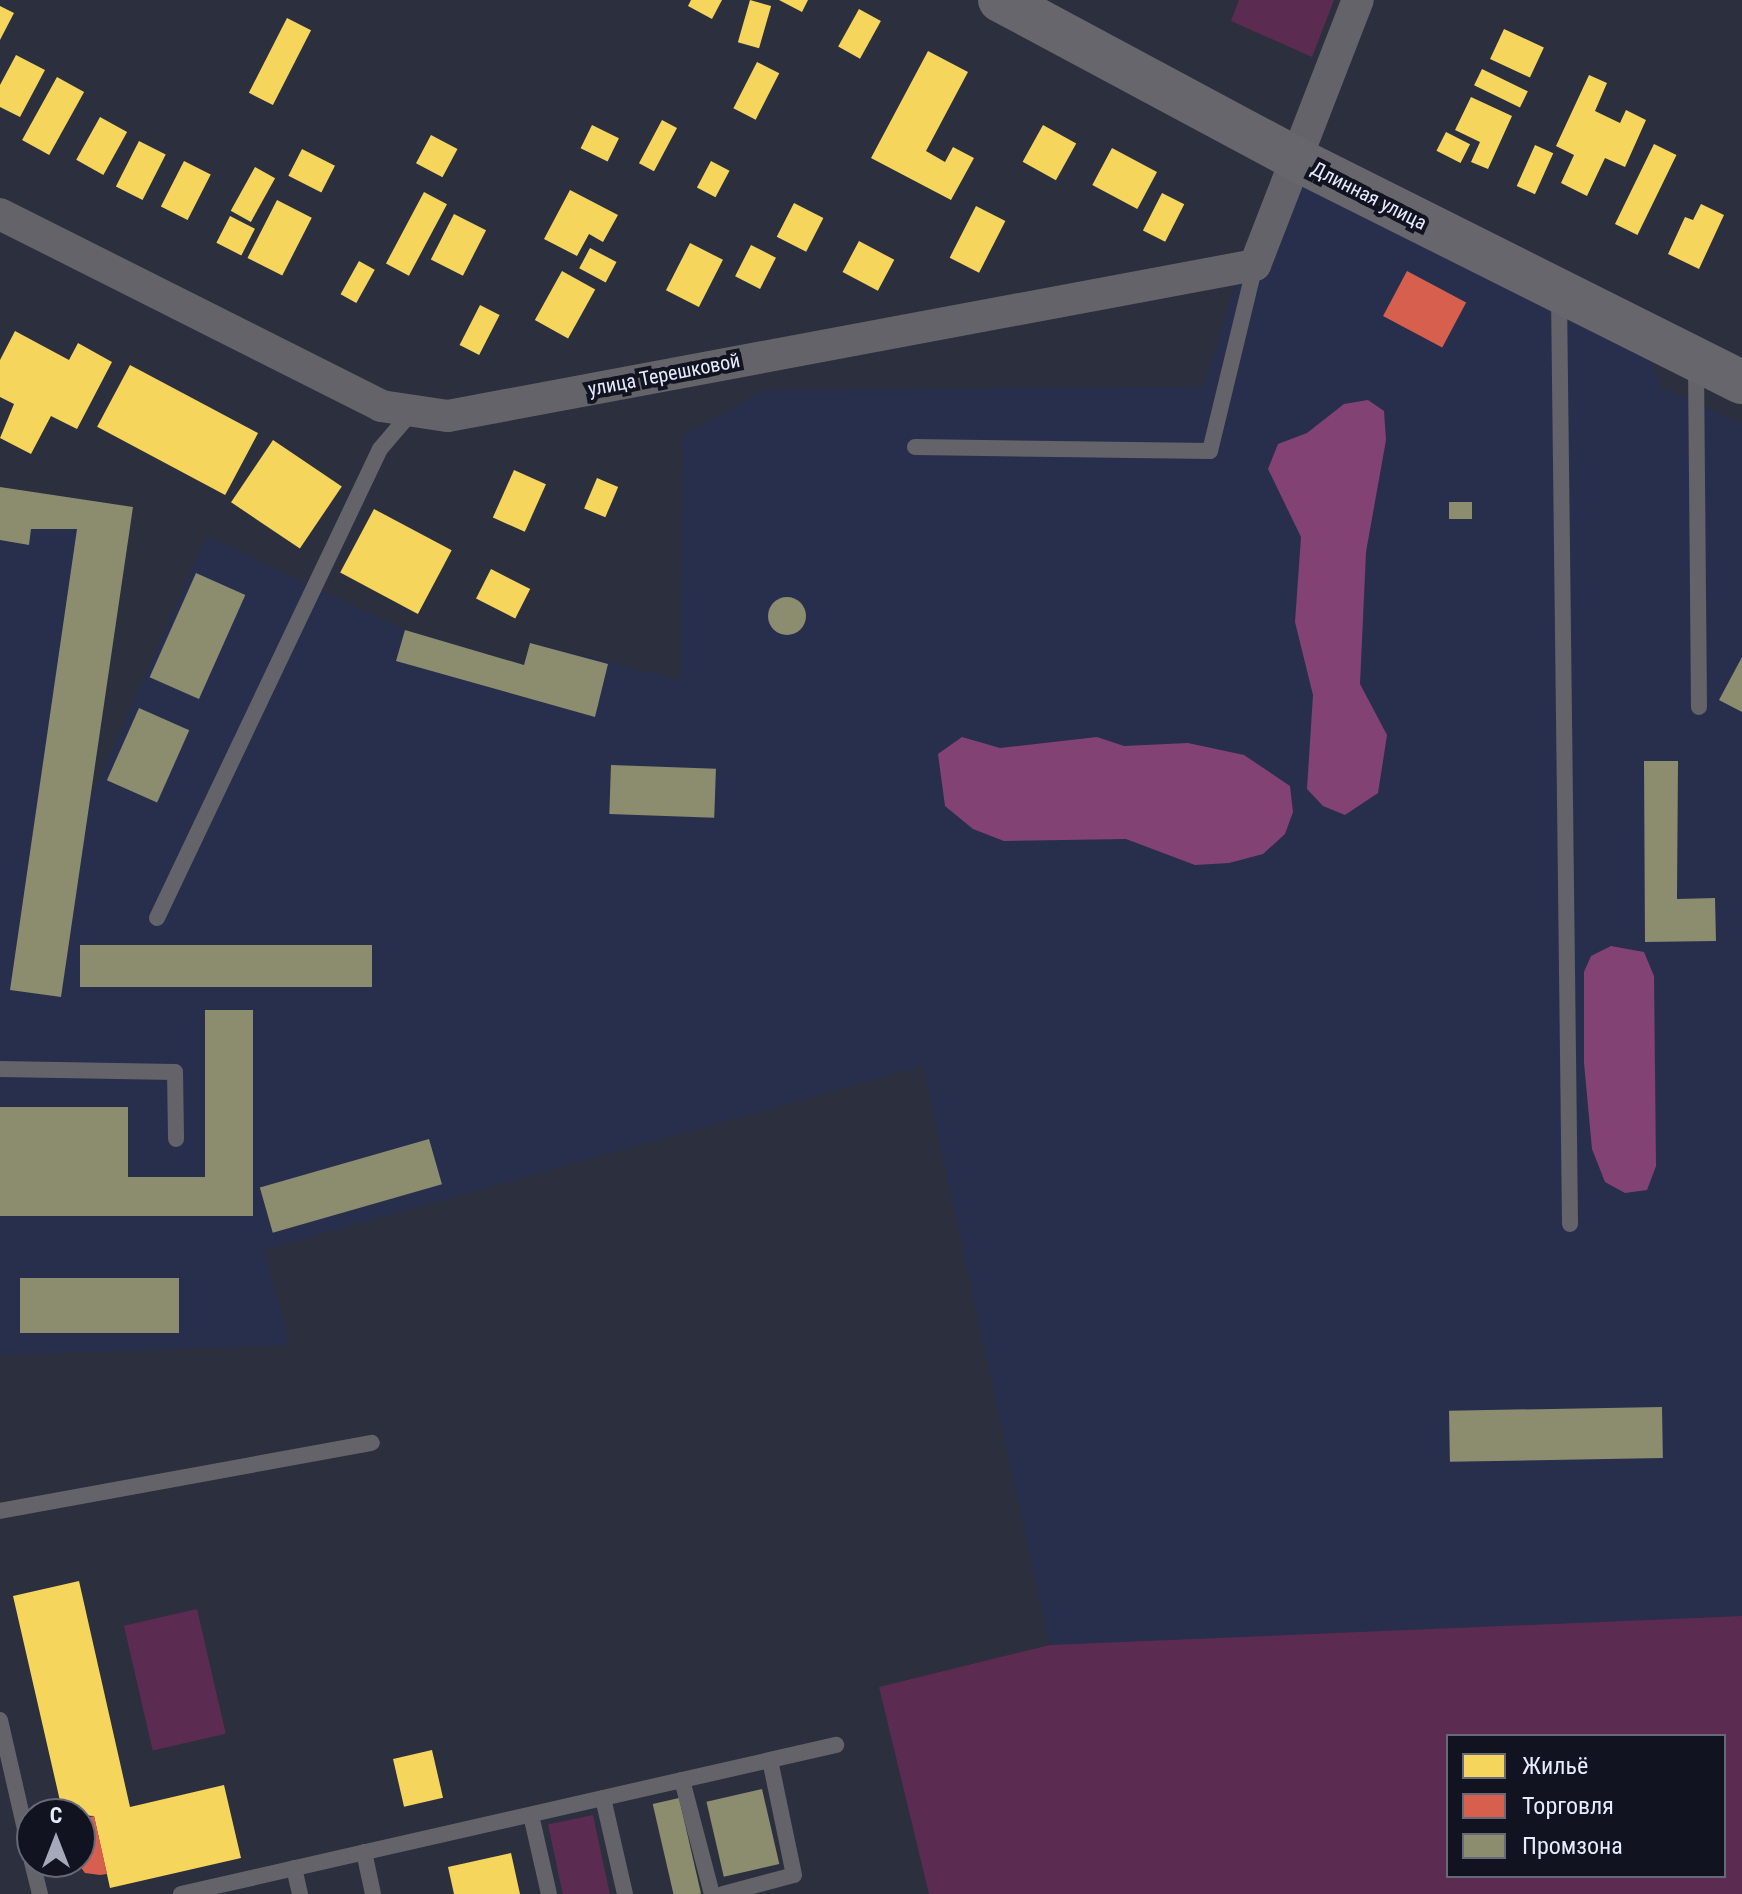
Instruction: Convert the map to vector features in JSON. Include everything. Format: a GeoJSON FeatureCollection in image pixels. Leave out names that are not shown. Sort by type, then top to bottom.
{"type":"FeatureCollection","features":[{"type":"Feature","properties":{"kind":"street","name":"Длинная улица"},"geometry":{"type":"LineString","coordinates":[[1000,0],[1298,160],[1742,382]]}},
{"type":"Feature","properties":{"kind":"street"},"geometry":{"type":"LineString","coordinates":[[1255,265],[1358,0]]}},
{"type":"Feature","properties":{"kind":"street","name":"улица Терешковой"},"geometry":{"type":"LineString","coordinates":[[0,214],[323,380],[410,414],[448,416],[1255,265]]}},
{"type":"Feature","properties":{"kind":"lane"},"geometry":{"type":"LineString","coordinates":[[915,447],[1210,451],[1255,265]]}},
{"type":"Feature","properties":{"kind":"lane"},"geometry":{"type":"LineString","coordinates":[[1559,290],[1570,1224]]}},
{"type":"Feature","properties":{"kind":"lane"},"geometry":{"type":"LineString","coordinates":[[1696,359],[1699,707]]}},
{"type":"Feature","properties":{"kind":"lane"},"geometry":{"type":"LineString","coordinates":[[157,918],[380,449],[410,414]]}},
{"type":"Feature","properties":{"kind":"lane"},"geometry":{"type":"LineString","coordinates":[[0,1069],[175,1072],[176,1139]]}},
{"type":"Feature","properties":{"kind":"lane"},"geometry":{"type":"LineString","coordinates":[[0,1511],[372,1443]]}},
{"type":"Feature","properties":{"kind":"lane"},"geometry":{"type":"LineString","coordinates":[[0,1720],[18,1798]]}},
{"type":"Feature","properties":{"kind":"lane"},"geometry":{"type":"LineString","coordinates":[[181,1894],[836,1745]]}},
{"type":"Feature","properties":{"kind":"lane"},"geometry":{"type":"LineString","coordinates":[[723,1894],[794,1875],[770,1760]]}},
{"type":"Feature","properties":{"kind":"lane"},"geometry":{"type":"LineString","coordinates":[[682,1780],[712,1894]]}},
{"type":"Feature","properties":{"kind":"lane"},"geometry":{"type":"LineString","coordinates":[[603,1798],[625,1894]]}},
{"type":"Feature","properties":{"kind":"lane"},"geometry":{"type":"LineString","coordinates":[[531,1815],[549,1894]]}},
{"type":"Feature","properties":{"kind":"lane"},"geometry":{"type":"LineString","coordinates":[[364,1852],[373,1894]]}},
{"type":"Feature","properties":{"kind":"lane"},"geometry":{"type":"LineString","coordinates":[[294,1868],[300,1894]]}},
{"type":"Feature","properties":{"kind":"shaded area"},"geometry":{"type":"Polygon","coordinates":[[[1239,0],[1334,0],[1312,57],[1231,21],[1239,0]]]}},
{"type":"Feature","properties":{"kind":"shaded area"},"geometry":{"type":"Polygon","coordinates":[[[1274,168],[1648,354],[1661,387],[1742,424],[1742,1616],[1050,1645],[923,1066],[264,1250],[290,1345],[0,1355],[0,487],[133,507],[91,798],[207,536],[405,630],[523,665],[530,643],[681,680],[683,436],[766,390],[1203,387],[1274,168]]]}},
{"type":"Feature","properties":{"kind":"shaded area"},"geometry":{"type":"Polygon","coordinates":[[[1368,400],[1384,411],[1386,440],[1366,552],[1360,684],[1387,735],[1378,793],[1345,815],[1323,806],[1307,789],[1313,695],[1295,622],[1301,537],[1268,469],[1278,444],[1307,433],[1344,404],[1368,400]]]}},
{"type":"Feature","properties":{"kind":"shaded area"},"geometry":{"type":"Polygon","coordinates":[[[962,737],[1000,748],[1097,737],[1124,746],[1188,743],[1244,755],[1290,786],[1293,812],[1285,834],[1263,854],[1229,863],[1195,865],[1126,839],[1004,841],[973,829],[945,806],[938,754],[962,737]]]}},
{"type":"Feature","properties":{"kind":"shaded area"},"geometry":{"type":"Polygon","coordinates":[[[1611,946],[1644,952],[1654,976],[1656,1166],[1647,1190],[1625,1193],[1605,1182],[1592,1149],[1584,1063],[1584,972],[1591,956],[1611,946]]]}},
{"type":"Feature","properties":{"kind":"shaded area"},"geometry":{"type":"Polygon","coordinates":[[[197,1609],[226,1734],[153,1751],[124,1626],[197,1609]]]}},
{"type":"Feature","properties":{"kind":"shaded area"},"geometry":{"type":"Polygon","coordinates":[[[1742,1616],[1742,1894],[929,1894],[879,1687],[1050,1645],[1742,1616]]]}},
{"type":"Feature","properties":{"kind":"shaded area"},"geometry":{"type":"Polygon","coordinates":[[[593,1815],[610,1894],[563,1894],[548,1825],[593,1815]]]}},
{"type":"Feature","properties":{"kind":"building: Жильё"},"geometry":{"type":"Polygon","coordinates":[[[691,0],[722,0],[712,19],[688,6],[691,0]]]}},
{"type":"Feature","properties":{"kind":"building: Жильё"},"geometry":{"type":"Polygon","coordinates":[[[750,0],[771,6],[759,48],[738,42],[750,0]]]}},
{"type":"Feature","properties":{"kind":"building: Жильё"},"geometry":{"type":"Polygon","coordinates":[[[779,0],[808,0],[802,12],[779,0]]]}},
{"type":"Feature","properties":{"kind":"building: Жильё"},"geometry":{"type":"Polygon","coordinates":[[[0,6],[14,13],[0,40],[0,6]]]}},
{"type":"Feature","properties":{"kind":"building: Жильё"},"geometry":{"type":"Polygon","coordinates":[[[859,9],[881,21],[860,59],[838,47],[859,9]]]}},
{"type":"Feature","properties":{"kind":"building: Жильё"},"geometry":{"type":"Polygon","coordinates":[[[287,18],[311,30],[273,105],[249,93],[287,18]]]}},
{"type":"Feature","properties":{"kind":"building: Жильё"},"geometry":{"type":"Polygon","coordinates":[[[1504,29],[1544,48],[1530,78],[1490,59],[1504,29]]]}},
{"type":"Feature","properties":{"kind":"building: Жильё"},"geometry":{"type":"Polygon","coordinates":[[[928,51],[968,72],[926,151],[945,162],[953,147],[974,158],[951,200],[871,158],[928,51]]]}},
{"type":"Feature","properties":{"kind":"building: Жильё"},"geometry":{"type":"Polygon","coordinates":[[[16,55],[45,70],[20,117],[0,107],[0,85],[16,55]]]}},
{"type":"Feature","properties":{"kind":"building: Жильё"},"geometry":{"type":"Polygon","coordinates":[[[757,62],[779,73],[756,120],[733,108],[757,62]]]}},
{"type":"Feature","properties":{"kind":"building: Жильё"},"geometry":{"type":"Polygon","coordinates":[[[1482,69],[1528,91],[1520,108],[1474,85],[1482,69]]]}},
{"type":"Feature","properties":{"kind":"building: Жильё"},"geometry":{"type":"Polygon","coordinates":[[[1589,75],[1607,83],[1595,111],[1620,123],[1626,110],[1646,120],[1625,167],[1605,158],[1587,196],[1561,183],[1574,155],[1556,146],[1589,75]]]}},
{"type":"Feature","properties":{"kind":"building: Жильё"},"geometry":{"type":"Polygon","coordinates":[[[57,77],[84,92],[49,155],[22,140],[57,77]]]}},
{"type":"Feature","properties":{"kind":"building: Жильё"},"geometry":{"type":"Polygon","coordinates":[[[1471,97],[1512,116],[1488,169],[1471,162],[1480,142],[1455,130],[1471,97]]]}},
{"type":"Feature","properties":{"kind":"building: Жильё"},"geometry":{"type":"Polygon","coordinates":[[[100,117],[127,132],[103,175],[76,160],[100,117]]]}},
{"type":"Feature","properties":{"kind":"building: Жильё"},"geometry":{"type":"Polygon","coordinates":[[[662,120],[677,128],[654,171],[639,163],[662,120]]]}},
{"type":"Feature","properties":{"kind":"building: Жильё"},"geometry":{"type":"Polygon","coordinates":[[[592,125],[619,138],[608,162],[581,148],[592,125]]]}},
{"type":"Feature","properties":{"kind":"building: Жильё"},"geometry":{"type":"Polygon","coordinates":[[[1043,125],[1076,143],[1056,180],[1023,162],[1043,125]]]}},
{"type":"Feature","properties":{"kind":"building: Жильё"},"geometry":{"type":"Polygon","coordinates":[[[1446,132],[1470,144],[1461,163],[1436,151],[1446,132]]]}},
{"type":"Feature","properties":{"kind":"building: Жильё"},"geometry":{"type":"Polygon","coordinates":[[[431,135],[457,149],[442,177],[416,163],[431,135]]]}},
{"type":"Feature","properties":{"kind":"building: Жильё"},"geometry":{"type":"Polygon","coordinates":[[[139,141],[166,155],[143,200],[116,186],[139,141]]]}},
{"type":"Feature","properties":{"kind":"building: Жильё"},"geometry":{"type":"Polygon","coordinates":[[[1654,144],[1676,155],[1637,235],[1615,224],[1654,144]]]}},
{"type":"Feature","properties":{"kind":"building: Жильё"},"geometry":{"type":"Polygon","coordinates":[[[1535,145],[1553,153],[1535,194],[1517,186],[1535,145]]]}},
{"type":"Feature","properties":{"kind":"building: Жильё"},"geometry":{"type":"Polygon","coordinates":[[[1112,148],[1157,172],[1137,209],[1092,185],[1112,148]]]}},
{"type":"Feature","properties":{"kind":"building: Жильё"},"geometry":{"type":"Polygon","coordinates":[[[302,149],[335,166],[321,193],[288,176],[302,149]]]}},
{"type":"Feature","properties":{"kind":"building: Жильё"},"geometry":{"type":"Polygon","coordinates":[[[184,161],[211,175],[188,220],[161,206],[184,161]]]}},
{"type":"Feature","properties":{"kind":"building: Жильё"},"geometry":{"type":"Polygon","coordinates":[[[711,161],[730,171],[715,197],[697,187],[711,161]]]}},
{"type":"Feature","properties":{"kind":"building: Жильё"},"geometry":{"type":"Polygon","coordinates":[[[255,167],[275,178],[251,222],[231,211],[255,167]]]}},
{"type":"Feature","properties":{"kind":"building: Жильё"},"geometry":{"type":"Polygon","coordinates":[[[570,190],[618,215],[603,242],[589,234],[577,256],[544,239],[570,190]]]}},
{"type":"Feature","properties":{"kind":"building: Жильё"},"geometry":{"type":"Polygon","coordinates":[[[424,192],[447,204],[409,276],[386,264],[424,192]]]}},
{"type":"Feature","properties":{"kind":"building: Жильё"},"geometry":{"type":"Polygon","coordinates":[[[1162,193],[1184,204],[1165,242],[1143,230],[1162,193]]]}},
{"type":"Feature","properties":{"kind":"building: Жильё"},"geometry":{"type":"Polygon","coordinates":[[[277,200],[312,218],[282,276],[247,258],[277,200]]]}},
{"type":"Feature","properties":{"kind":"building: Жильё"},"geometry":{"type":"Polygon","coordinates":[[[794,203],[823,218],[806,252],[777,237],[794,203]]]}},
{"type":"Feature","properties":{"kind":"building: Жильё"},"geometry":{"type":"Polygon","coordinates":[[[1701,204],[1724,215],[1699,269],[1668,254],[1685,217],[1693,220],[1701,204]]]}},
{"type":"Feature","properties":{"kind":"building: Жильё"},"geometry":{"type":"Polygon","coordinates":[[[976,206],[1005,221],[979,273],[950,258],[976,206]]]}},
{"type":"Feature","properties":{"kind":"building: Жильё"},"geometry":{"type":"Polygon","coordinates":[[[454,214],[486,230],[463,276],[431,259],[454,214]]]}},
{"type":"Feature","properties":{"kind":"building: Жильё"},"geometry":{"type":"Polygon","coordinates":[[[230,216],[255,229],[241,255],[216,243],[230,216]]]}},
{"type":"Feature","properties":{"kind":"building: Жильё"},"geometry":{"type":"Polygon","coordinates":[[[859,241],[894,260],[878,291],[843,272],[859,241]]]}},
{"type":"Feature","properties":{"kind":"building: Жильё"},"geometry":{"type":"Polygon","coordinates":[[[690,243],[723,260],[699,307],[666,290],[690,243]]]}},
{"type":"Feature","properties":{"kind":"building: Жильё"},"geometry":{"type":"Polygon","coordinates":[[[751,245],[776,258],[760,289],[735,276],[751,245]]]}},
{"type":"Feature","properties":{"kind":"building: Жильё"},"geometry":{"type":"Polygon","coordinates":[[[590,248],[616,262],[606,282],[579,268],[590,248]]]}},
{"type":"Feature","properties":{"kind":"building: Жильё"},"geometry":{"type":"Polygon","coordinates":[[[359,261],[375,270],[356,303],[341,294],[359,261]]]}},
{"type":"Feature","properties":{"kind":"building: Жильё"},"geometry":{"type":"Polygon","coordinates":[[[562,271],[595,289],[568,338],[535,320],[562,271]]]}},
{"type":"Feature","properties":{"kind":"building: Жильё"},"geometry":{"type":"Polygon","coordinates":[[[480,305],[500,315],[479,355],[460,345],[480,305]]]}},
{"type":"Feature","properties":{"kind":"building: Жильё"},"geometry":{"type":"Polygon","coordinates":[[[15,331],[69,360],[78,343],[112,362],[77,429],[51,416],[31,454],[0,438],[14,404],[0,397],[0,360],[15,331]]]}},
{"type":"Feature","properties":{"kind":"building: Жильё"},"geometry":{"type":"Polygon","coordinates":[[[130,365],[258,433],[225,495],[97,427],[130,365]]]}},
{"type":"Feature","properties":{"kind":"building: Жильё"},"geometry":{"type":"Polygon","coordinates":[[[273,440],[342,486],[300,549],[231,502],[273,440]]]}},
{"type":"Feature","properties":{"kind":"building: Жильё"},"geometry":{"type":"Polygon","coordinates":[[[514,470],[546,484],[525,532],[493,518],[514,470]]]}},
{"type":"Feature","properties":{"kind":"building: Жильё"},"geometry":{"type":"Polygon","coordinates":[[[597,478],[618,487],[605,517],[584,508],[597,478]]]}},
{"type":"Feature","properties":{"kind":"building: Жильё"},"geometry":{"type":"Polygon","coordinates":[[[374,509],[452,550],[418,614],[340,573],[374,509]]]}},
{"type":"Feature","properties":{"kind":"building: Жильё"},"geometry":{"type":"Polygon","coordinates":[[[491,569],[530,589],[515,618],[476,598],[491,569]]]}},
{"type":"Feature","properties":{"kind":"building: Жильё"},"geometry":{"type":"Polygon","coordinates":[[[79,1581],[130,1807],[224,1785],[241,1858],[110,1888],[96,1825],[96,1798],[59,1798],[13,1596],[79,1581]]]}},
{"type":"Feature","properties":{"kind":"building: Жильё"},"geometry":{"type":"Polygon","coordinates":[[[432,1750],[443,1798],[404,1807],[393,1759],[432,1750]]]}},
{"type":"Feature","properties":{"kind":"building: Жильё"},"geometry":{"type":"Polygon","coordinates":[[[511,1853],[520,1894],[454,1894],[448,1867],[511,1853]]]}},
{"type":"Feature","properties":{"kind":"building: Торговля"},"geometry":{"type":"Polygon","coordinates":[[[1407,271],[1466,302],[1442,347],[1383,316],[1407,271]]]}},
{"type":"Feature","properties":{"kind":"building: Торговля"},"geometry":{"type":"Polygon","coordinates":[[[96,1825],[107,1874],[96,1874],[96,1825]]]}},
{"type":"Feature","properties":{"kind":"building: Промзона"},"geometry":{"type":"Polygon","coordinates":[[[0,487],[133,507],[61,997],[10,990],[77,529],[31,529],[29,545],[0,540],[0,487]]]}},
{"type":"Feature","properties":{"kind":"building: Промзона"},"geometry":{"type":"Polygon","coordinates":[[[1449,502],[1472,502],[1472,519],[1449,519],[1449,502]]]}},
{"type":"Feature","properties":{"kind":"building: Промзона"},"geometry":{"type":"Polygon","coordinates":[[[196,573],[245,595],[199,699],[150,677],[196,573]]]}},
{"type":"Feature","properties":{"kind":"building: Промзона"},"geometry":{"type":"Polygon","coordinates":[[[787,597],[801,602],[806,616],[801,630],[787,635],[773,630],[768,616],[773,602],[787,597]]]}},
{"type":"Feature","properties":{"kind":"building: Промзона"},"geometry":{"type":"Polygon","coordinates":[[[405,630],[524,665],[530,643],[608,664],[595,717],[396,661],[405,630]]]}},
{"type":"Feature","properties":{"kind":"building: Промзона"},"geometry":{"type":"Polygon","coordinates":[[[1742,657],[1742,712],[1719,700],[1742,657]]]}},
{"type":"Feature","properties":{"kind":"building: Промзона"},"geometry":{"type":"Polygon","coordinates":[[[139,708],[189,730],[157,803],[107,780],[139,708]]]}},
{"type":"Feature","properties":{"kind":"building: Промзона"},"geometry":{"type":"Polygon","coordinates":[[[1644,761],[1678,761],[1677,899],[1715,898],[1716,941],[1645,942],[1644,761]]]}},
{"type":"Feature","properties":{"kind":"building: Промзона"},"geometry":{"type":"Polygon","coordinates":[[[611,765],[716,769],[714,818],[609,814],[611,765]]]}},
{"type":"Feature","properties":{"kind":"building: Промзона"},"geometry":{"type":"Polygon","coordinates":[[[80,945],[372,945],[372,987],[80,987],[80,945]]]}},
{"type":"Feature","properties":{"kind":"building: Промзона"},"geometry":{"type":"Polygon","coordinates":[[[205,1010],[253,1010],[253,1216],[0,1216],[0,1107],[128,1107],[128,1177],[205,1177],[205,1010]]]}},
{"type":"Feature","properties":{"kind":"building: Промзона"},"geometry":{"type":"Polygon","coordinates":[[[429,1139],[442,1184],[273,1233],[260,1188],[429,1139]]]}},
{"type":"Feature","properties":{"kind":"building: Промзона"},"geometry":{"type":"Polygon","coordinates":[[[20,1278],[179,1278],[179,1333],[20,1333],[20,1278]]]}},
{"type":"Feature","properties":{"kind":"building: Промзона"},"geometry":{"type":"Polygon","coordinates":[[[1662,1407],[1663,1458],[1450,1462],[1449,1411],[1662,1407]]]}},
{"type":"Feature","properties":{"kind":"building: Промзона"},"geometry":{"type":"Polygon","coordinates":[[[762,1789],[779,1864],[724,1877],[706,1802],[762,1789]]]}},
{"type":"Feature","properties":{"kind":"building: Промзона"},"geometry":{"type":"Polygon","coordinates":[[[679,1798],[701,1893],[673,1894],[653,1804],[679,1798]]]}}]}
